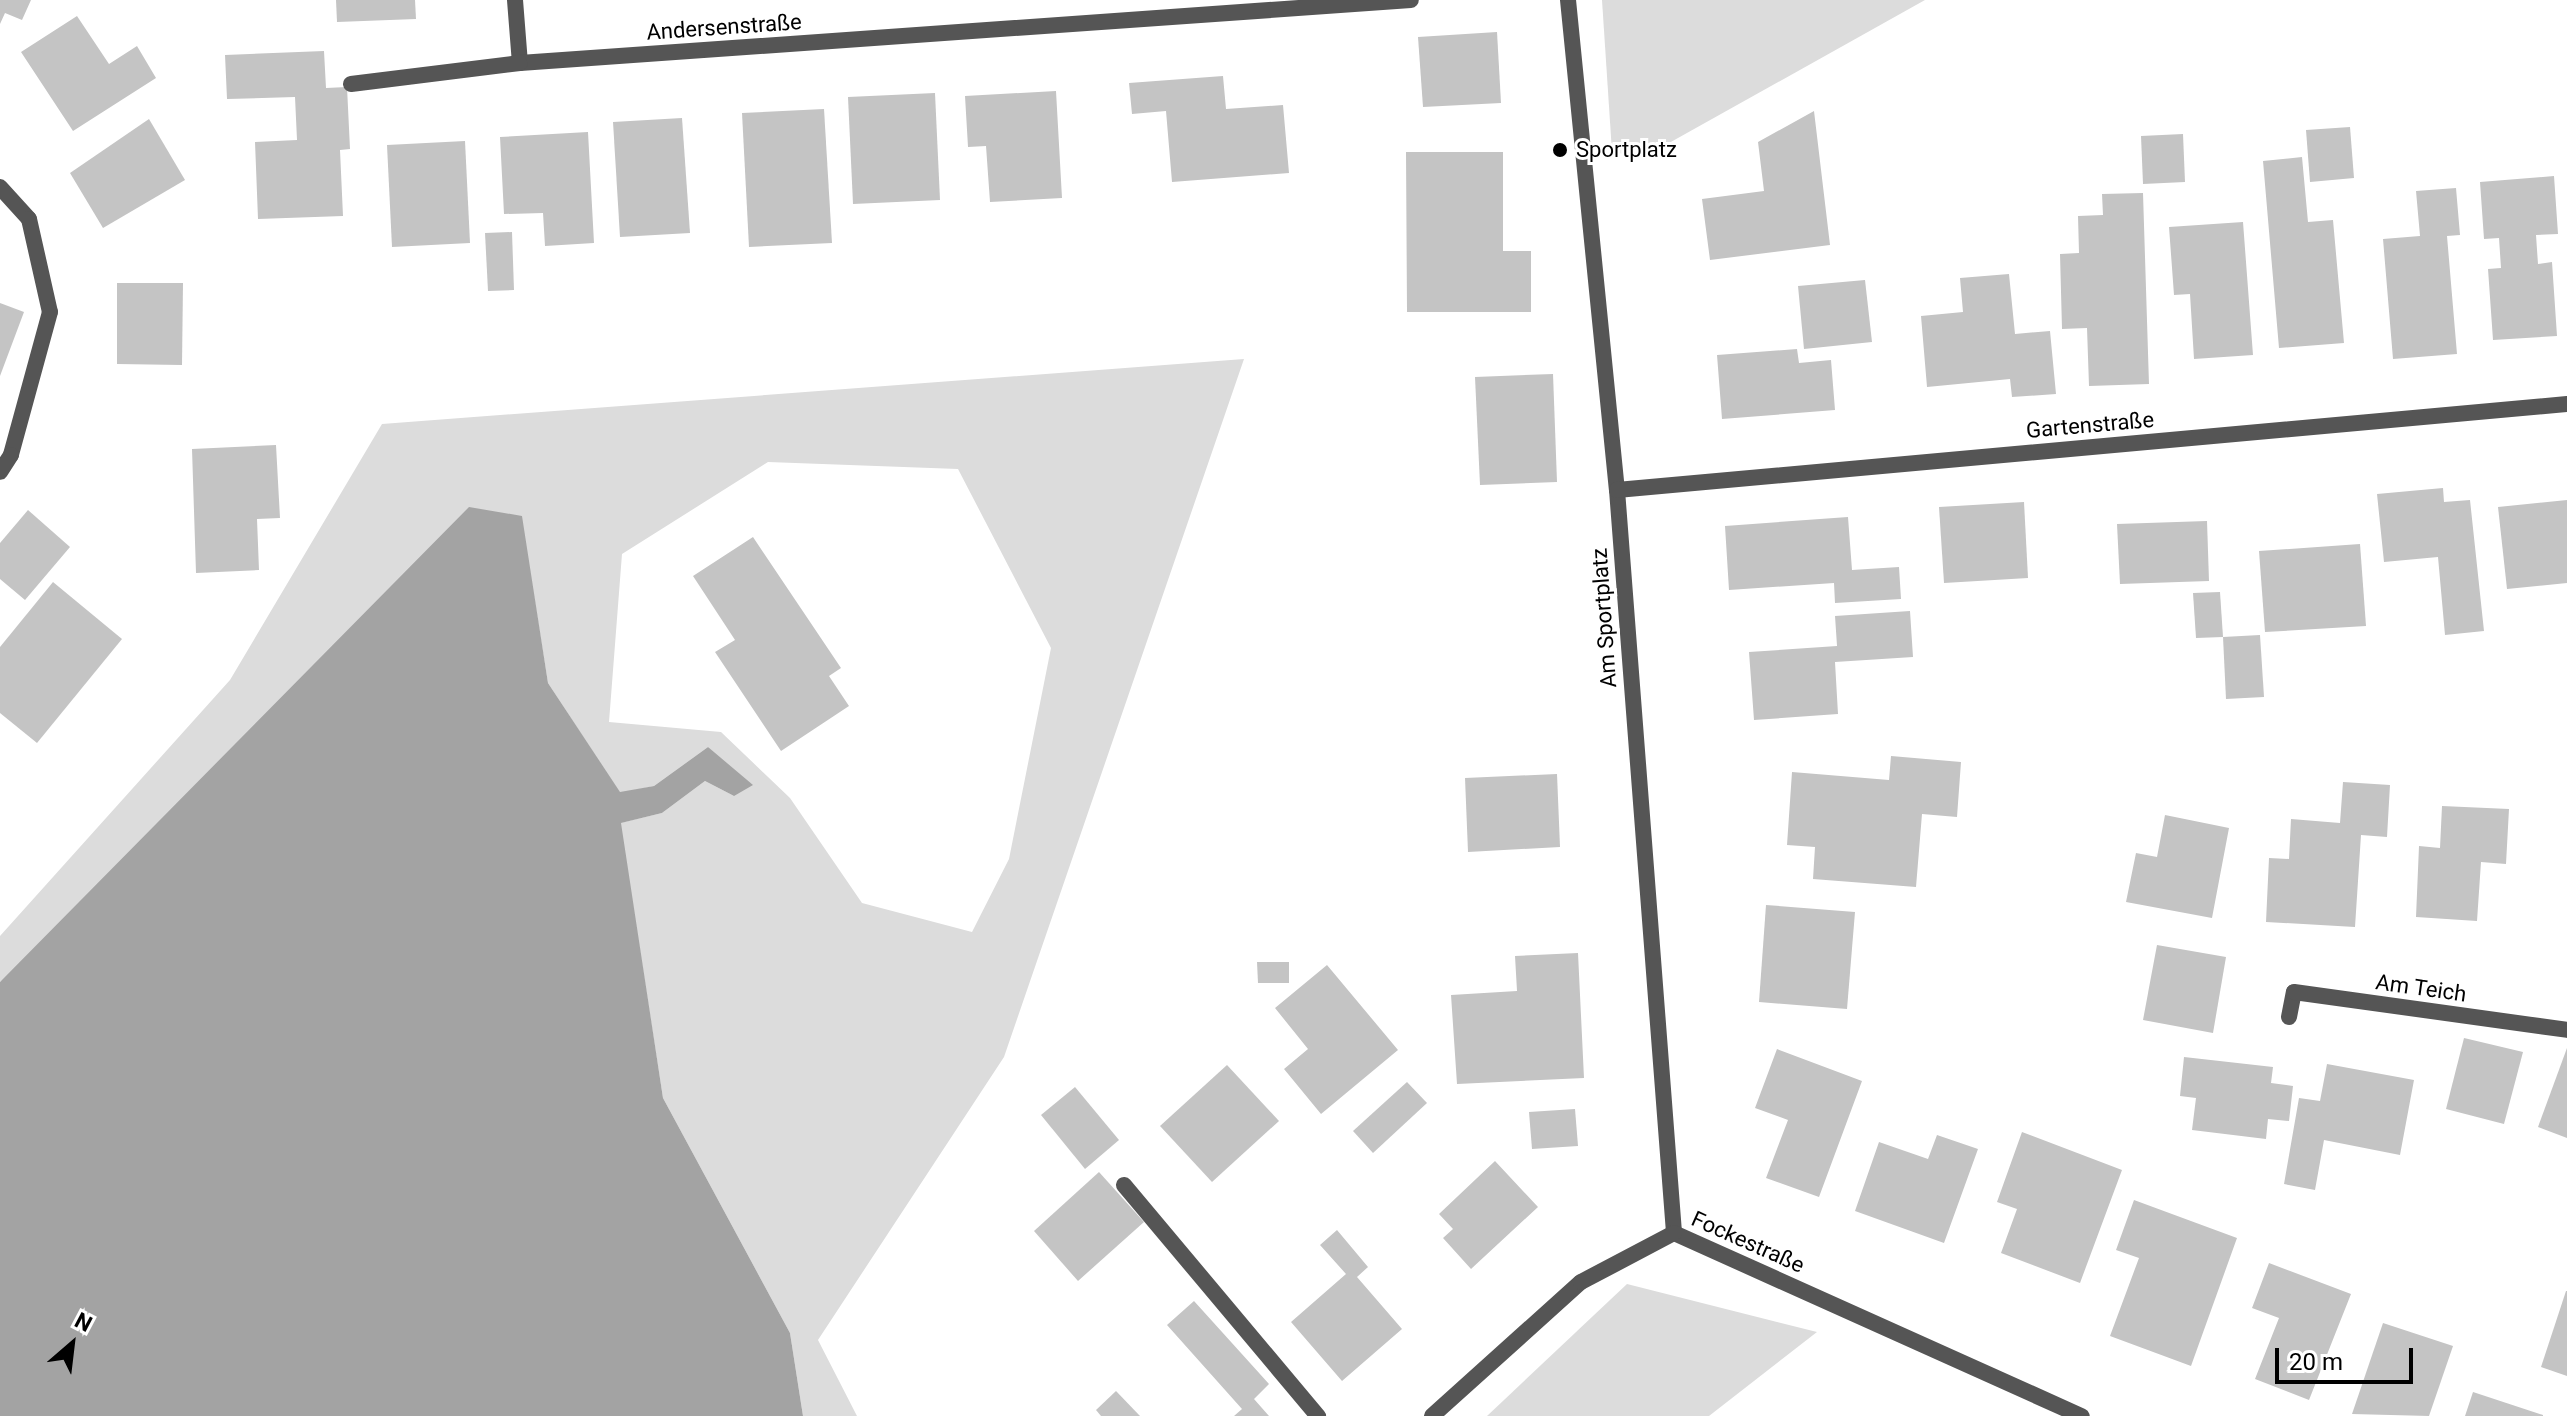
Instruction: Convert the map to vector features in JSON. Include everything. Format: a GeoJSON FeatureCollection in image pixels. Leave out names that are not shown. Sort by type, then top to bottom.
{"type":"FeatureCollection","features":[{"type":"Feature","properties":{"kind":"street"},"geometry":{"type":"LineString","coordinates":[[515,0],[520,63]]}},
{"type":"Feature","properties":{"kind":"street","name":"Andersenstraße"},"geometry":{"type":"LineString","coordinates":[[351,84],[520,63],[1411,0]]}},
{"type":"Feature","properties":{"kind":"street","name":"Am Sportplatz"},"geometry":{"type":"LineString","coordinates":[[1568,0],[1617,490],[1674,1233]]}},
{"type":"Feature","properties":{"kind":"street"},"geometry":{"type":"LineString","coordinates":[[0,187],[29,219],[50,312],[11,455],[0,472]]}},
{"type":"Feature","properties":{"kind":"street","name":"Gartenstraße"},"geometry":{"type":"LineString","coordinates":[[1617,490],[2567,404]]}},
{"type":"Feature","properties":{"kind":"street","name":"Am Teich"},"geometry":{"type":"LineString","coordinates":[[2289,1017],[2294,992],[2567,1030]]}},
{"type":"Feature","properties":{"kind":"street"},"geometry":{"type":"LineString","coordinates":[[1124,1185],[1318,1416]]}},
{"type":"Feature","properties":{"kind":"street","name":"Fockestraße"},"geometry":{"type":"LineString","coordinates":[[1432,1416],[1581,1282],[1674,1233],[2082,1416]]}},
{"type":"Feature","properties":{"kind":"shaded area"},"geometry":{"type":"Polygon","coordinates":[[[1602,0],[1925,0],[1644,157],[1612,152],[1602,0]]]}},
{"type":"Feature","properties":{"kind":"shaded area"},"geometry":{"type":"Polygon","coordinates":[[[1244,359],[1004,1057],[818,1340],[857,1416],[803,1416],[790,1333],[663,1098],[620,823],[662,813],[705,781],[734,796],[708,747],[654,786],[620,793],[548,683],[521,516],[0,982],[0,936],[230,680],[382,424],[1244,359]],[[768,462],[622,554],[609,722],[721,732],[790,798],[862,903],[972,932],[1009,859],[1051,648],[958,469],[768,462]]]}},
{"type":"Feature","properties":{"kind":"shaded area"},"geometry":{"type":"Polygon","coordinates":[[[469,507],[522,516],[548,683],[620,792],[654,786],[708,747],[753,785],[734,796],[705,781],[662,813],[621,823],[663,1098],[790,1333],[803,1416],[0,1416],[0,982],[469,507]]]}},
{"type":"Feature","properties":{"kind":"shaded area"},"geometry":{"type":"Polygon","coordinates":[[[1627,1284],[1817,1332],[1709,1416],[1487,1416],[1627,1284]]]}},
{"type":"Feature","properties":{"kind":"building"},"geometry":{"type":"Polygon","coordinates":[[[0,0],[31,0],[22,20],[5,13],[0,24],[0,0]]]}},
{"type":"Feature","properties":{"kind":"building"},"geometry":{"type":"Polygon","coordinates":[[[336,0],[415,0],[416,19],[337,22],[336,0]]]}},
{"type":"Feature","properties":{"kind":"building"},"geometry":{"type":"Polygon","coordinates":[[[77,16],[109,64],[137,46],[156,78],[73,131],[21,52],[77,16]]]}},
{"type":"Feature","properties":{"kind":"building"},"geometry":{"type":"Polygon","coordinates":[[[1497,32],[1501,103],[1423,107],[1418,37],[1497,32]]]}},
{"type":"Feature","properties":{"kind":"building"},"geometry":{"type":"Polygon","coordinates":[[[324,51],[326,88],[347,87],[350,149],[340,150],[343,216],[258,219],[255,142],[297,140],[295,97],[227,99],[225,55],[324,51]]]}},
{"type":"Feature","properties":{"kind":"building"},"geometry":{"type":"Polygon","coordinates":[[[1223,76],[1226,109],[1283,105],[1289,173],[1172,182],[1166,111],[1132,114],[1129,83],[1223,76]]]}},
{"type":"Feature","properties":{"kind":"building"},"geometry":{"type":"Polygon","coordinates":[[[1056,91],[1062,198],[990,202],[986,146],[968,147],[965,96],[1056,91]]]}},
{"type":"Feature","properties":{"kind":"building"},"geometry":{"type":"Polygon","coordinates":[[[935,93],[940,200],[853,204],[848,97],[935,93]]]}},
{"type":"Feature","properties":{"kind":"building"},"geometry":{"type":"Polygon","coordinates":[[[824,109],[832,243],[749,247],[742,113],[824,109]]]}},
{"type":"Feature","properties":{"kind":"building"},"geometry":{"type":"Polygon","coordinates":[[[1814,111],[1830,245],[1710,260],[1702,199],[1764,191],[1758,142],[1814,111]]]}},
{"type":"Feature","properties":{"kind":"building"},"geometry":{"type":"Polygon","coordinates":[[[682,118],[690,233],[620,237],[613,122],[682,118]]]}},
{"type":"Feature","properties":{"kind":"building"},"geometry":{"type":"Polygon","coordinates":[[[149,119],[185,180],[103,228],[70,173],[149,119]]]}},
{"type":"Feature","properties":{"kind":"building"},"geometry":{"type":"Polygon","coordinates":[[[2350,127],[2354,178],[2310,182],[2306,130],[2350,127]]]}},
{"type":"Feature","properties":{"kind":"building"},"geometry":{"type":"Polygon","coordinates":[[[588,132],[594,243],[545,246],[543,213],[504,214],[500,137],[588,132]]]}},
{"type":"Feature","properties":{"kind":"building"},"geometry":{"type":"Polygon","coordinates":[[[2183,134],[2185,182],[2143,184],[2141,136],[2183,134]]]}},
{"type":"Feature","properties":{"kind":"building"},"geometry":{"type":"Polygon","coordinates":[[[465,141],[470,243],[392,247],[387,145],[465,141]]]}},
{"type":"Feature","properties":{"kind":"building"},"geometry":{"type":"Polygon","coordinates":[[[1406,152],[1503,152],[1503,251],[1531,251],[1531,312],[1407,312],[1406,152]]]}},
{"type":"Feature","properties":{"kind":"building"},"geometry":{"type":"Polygon","coordinates":[[[2302,157],[2308,222],[2333,220],[2344,343],[2279,348],[2263,161],[2302,157]]]}},
{"type":"Feature","properties":{"kind":"building"},"geometry":{"type":"Polygon","coordinates":[[[2554,176],[2558,234],[2536,235],[2538,264],[2552,262],[2557,336],[2493,340],[2488,269],[2501,268],[2499,238],[2484,239],[2480,182],[2554,176]]]}},
{"type":"Feature","properties":{"kind":"building"},"geometry":{"type":"Polygon","coordinates":[[[2456,188],[2460,235],[2447,236],[2457,354],[2393,359],[2383,239],[2420,236],[2416,191],[2456,188]]]}},
{"type":"Feature","properties":{"kind":"building"},"geometry":{"type":"Polygon","coordinates":[[[2143,193],[2149,384],[2089,386],[2087,328],[2062,329],[2060,254],[2079,253],[2078,216],[2103,215],[2102,194],[2143,193]]]}},
{"type":"Feature","properties":{"kind":"building"},"geometry":{"type":"Polygon","coordinates":[[[2243,222],[2253,355],[2194,359],[2190,294],[2174,295],[2169,227],[2243,222]]]}},
{"type":"Feature","properties":{"kind":"building"},"geometry":{"type":"Polygon","coordinates":[[[512,232],[514,290],[488,291],[485,233],[512,232]]]}},
{"type":"Feature","properties":{"kind":"building"},"geometry":{"type":"Polygon","coordinates":[[[2009,274],[2015,334],[2050,331],[2056,394],[2012,397],[2010,379],[1927,387],[1921,316],[1963,312],[1960,278],[2009,274]]]}},
{"type":"Feature","properties":{"kind":"building"},"geometry":{"type":"Polygon","coordinates":[[[1865,280],[1872,342],[1804,349],[1798,286],[1865,280]]]}},
{"type":"Feature","properties":{"kind":"building"},"geometry":{"type":"Polygon","coordinates":[[[117,283],[183,283],[182,365],[117,364],[117,283]]]}},
{"type":"Feature","properties":{"kind":"building"},"geometry":{"type":"Polygon","coordinates":[[[0,303],[24,312],[0,376],[0,303]]]}},
{"type":"Feature","properties":{"kind":"building"},"geometry":{"type":"Polygon","coordinates":[[[1797,349],[1799,363],[1831,360],[1835,410],[1722,419],[1717,355],[1797,349]]]}},
{"type":"Feature","properties":{"kind":"building"},"geometry":{"type":"Polygon","coordinates":[[[1553,374],[1557,482],[1480,485],[1475,377],[1553,374]]]}},
{"type":"Feature","properties":{"kind":"building"},"geometry":{"type":"Polygon","coordinates":[[[276,445],[280,518],[257,519],[259,570],[196,573],[192,449],[276,445]]]}},
{"type":"Feature","properties":{"kind":"building"},"geometry":{"type":"Polygon","coordinates":[[[2443,488],[2444,502],[2470,500],[2484,631],[2445,635],[2438,557],[2384,562],[2377,494],[2443,488]]]}},
{"type":"Feature","properties":{"kind":"building"},"geometry":{"type":"Polygon","coordinates":[[[2567,500],[2567,583],[2507,589],[2498,507],[2567,500]]]}},
{"type":"Feature","properties":{"kind":"building"},"geometry":{"type":"Polygon","coordinates":[[[2024,502],[2028,578],[1944,583],[1939,507],[2024,502]]]}},
{"type":"Feature","properties":{"kind":"building"},"geometry":{"type":"Polygon","coordinates":[[[28,510],[70,547],[25,600],[0,579],[0,543],[28,510]]]}},
{"type":"Feature","properties":{"kind":"building"},"geometry":{"type":"Polygon","coordinates":[[[1848,517],[1852,570],[1899,567],[1901,599],[1835,603],[1834,583],[1729,590],[1725,526],[1848,517]]]}},
{"type":"Feature","properties":{"kind":"building"},"geometry":{"type":"Polygon","coordinates":[[[2207,521],[2209,581],[2120,584],[2117,524],[2207,521]]]}},
{"type":"Feature","properties":{"kind":"building"},"geometry":{"type":"Polygon","coordinates":[[[753,537],[841,668],[829,676],[849,706],[781,751],[715,652],[735,640],[693,576],[753,537]]]}},
{"type":"Feature","properties":{"kind":"building"},"geometry":{"type":"Polygon","coordinates":[[[2360,544],[2366,626],[2265,632],[2259,551],[2360,544]]]}},
{"type":"Feature","properties":{"kind":"building"},"geometry":{"type":"Polygon","coordinates":[[[53,582],[122,639],[37,743],[0,713],[0,647],[53,582]]]}},
{"type":"Feature","properties":{"kind":"building"},"geometry":{"type":"Polygon","coordinates":[[[2220,592],[2223,637],[2196,638],[2193,593],[2220,592]]]}},
{"type":"Feature","properties":{"kind":"building"},"geometry":{"type":"Polygon","coordinates":[[[1910,611],[1913,657],[1835,662],[1838,714],[1754,720],[1749,652],[1837,646],[1835,616],[1910,611]]]}},
{"type":"Feature","properties":{"kind":"building"},"geometry":{"type":"Polygon","coordinates":[[[2260,635],[2264,697],[2226,699],[2223,637],[2260,635]]]}},
{"type":"Feature","properties":{"kind":"building"},"geometry":{"type":"Polygon","coordinates":[[[1891,756],[1961,762],[1957,817],[1922,814],[1916,887],[1813,879],[1815,847],[1787,845],[1792,772],[1889,780],[1891,756]]]}},
{"type":"Feature","properties":{"kind":"building"},"geometry":{"type":"Polygon","coordinates":[[[1557,774],[1560,847],[1468,852],[1465,778],[1557,774]]]}},
{"type":"Feature","properties":{"kind":"building"},"geometry":{"type":"Polygon","coordinates":[[[2343,782],[2390,785],[2387,837],[2361,835],[2355,927],[2266,922],[2269,858],[2289,859],[2291,819],[2340,823],[2343,782]]]}},
{"type":"Feature","properties":{"kind":"building"},"geometry":{"type":"Polygon","coordinates":[[[2442,806],[2509,809],[2506,864],[2481,862],[2477,921],[2416,917],[2419,846],[2440,848],[2442,806]]]}},
{"type":"Feature","properties":{"kind":"building"},"geometry":{"type":"Polygon","coordinates":[[[2165,815],[2229,828],[2212,918],[2126,902],[2136,853],[2157,857],[2165,815]]]}},
{"type":"Feature","properties":{"kind":"building"},"geometry":{"type":"Polygon","coordinates":[[[1766,905],[1855,912],[1847,1009],[1759,1002],[1766,905]]]}},
{"type":"Feature","properties":{"kind":"building"},"geometry":{"type":"Polygon","coordinates":[[[2157,945],[2226,957],[2213,1033],[2143,1020],[2157,945]]]}},
{"type":"Feature","properties":{"kind":"building"},"geometry":{"type":"Polygon","coordinates":[[[1578,953],[1584,1078],[1457,1084],[1451,995],[1517,991],[1515,956],[1578,953]]]}},
{"type":"Feature","properties":{"kind":"building"},"geometry":{"type":"Polygon","coordinates":[[[1257,962],[1289,962],[1289,983],[1258,983],[1257,962]]]}},
{"type":"Feature","properties":{"kind":"building"},"geometry":{"type":"Polygon","coordinates":[[[1327,965],[1398,1050],[1321,1114],[1284,1069],[1308,1049],[1275,1008],[1327,965]]]}},
{"type":"Feature","properties":{"kind":"building"},"geometry":{"type":"Polygon","coordinates":[[[2464,1038],[2523,1052],[2504,1124],[2446,1109],[2464,1038]]]}},
{"type":"Feature","properties":{"kind":"building"},"geometry":{"type":"Polygon","coordinates":[[[2567,1048],[2567,1138],[2538,1127],[2567,1048]]]}},
{"type":"Feature","properties":{"kind":"building"},"geometry":{"type":"Polygon","coordinates":[[[1777,1049],[1862,1081],[1819,1197],[1766,1178],[1788,1120],[1755,1108],[1777,1049]]]}},
{"type":"Feature","properties":{"kind":"building"},"geometry":{"type":"Polygon","coordinates":[[[2184,1057],[2273,1067],[2271,1083],[2293,1086],[2289,1121],[2268,1119],[2266,1139],[2192,1130],[2196,1098],[2180,1096],[2184,1057]]]}},
{"type":"Feature","properties":{"kind":"building"},"geometry":{"type":"Polygon","coordinates":[[[2327,1064],[2414,1080],[2400,1155],[2324,1140],[2315,1190],[2284,1184],[2299,1098],[2320,1101],[2327,1064]]]}},
{"type":"Feature","properties":{"kind":"building"},"geometry":{"type":"Polygon","coordinates":[[[1227,1065],[1279,1121],[1212,1182],[1160,1126],[1227,1065]]]}},
{"type":"Feature","properties":{"kind":"building"},"geometry":{"type":"Polygon","coordinates":[[[1407,1082],[1427,1103],[1373,1153],[1353,1131],[1407,1082]]]}},
{"type":"Feature","properties":{"kind":"building"},"geometry":{"type":"Polygon","coordinates":[[[1075,1087],[1119,1140],[1085,1169],[1041,1115],[1075,1087]]]}},
{"type":"Feature","properties":{"kind":"building"},"geometry":{"type":"Polygon","coordinates":[[[1575,1109],[1578,1146],[1532,1149],[1529,1112],[1575,1109]]]}},
{"type":"Feature","properties":{"kind":"building"},"geometry":{"type":"Polygon","coordinates":[[[2022,1132],[2122,1170],[2080,1283],[2001,1253],[2017,1209],[1997,1202],[2022,1132]]]}},
{"type":"Feature","properties":{"kind":"building"},"geometry":{"type":"Polygon","coordinates":[[[1937,1135],[1978,1149],[1944,1243],[1855,1211],[1879,1142],[1928,1159],[1937,1135]]]}},
{"type":"Feature","properties":{"kind":"building"},"geometry":{"type":"Polygon","coordinates":[[[1495,1161],[1538,1207],[1471,1269],[1443,1238],[1453,1229],[1439,1214],[1495,1161]]]}},
{"type":"Feature","properties":{"kind":"building"},"geometry":{"type":"Polygon","coordinates":[[[1099,1172],[1144,1222],[1078,1281],[1034,1231],[1099,1172]]]}},
{"type":"Feature","properties":{"kind":"building"},"geometry":{"type":"Polygon","coordinates":[[[2134,1200],[2237,1238],[2191,1366],[2110,1336],[2139,1258],[2116,1250],[2134,1200]]]}},
{"type":"Feature","properties":{"kind":"building"},"geometry":{"type":"Polygon","coordinates":[[[1337,1230],[1368,1267],[1357,1277],[1402,1329],[1342,1381],[1291,1322],[1346,1274],[1320,1245],[1337,1230]]]}},
{"type":"Feature","properties":{"kind":"building"},"geometry":{"type":"Polygon","coordinates":[[[2269,1263],[2351,1294],[2309,1400],[2255,1379],[2279,1318],[2252,1308],[2269,1263]]]}},
{"type":"Feature","properties":{"kind":"building"},"geometry":{"type":"Polygon","coordinates":[[[2567,1291],[2567,1376],[2541,1367],[2567,1291]]]}},
{"type":"Feature","properties":{"kind":"building"},"geometry":{"type":"Polygon","coordinates":[[[1194,1301],[1269,1384],[1254,1399],[1269,1416],[1234,1416],[1242,1409],[1167,1325],[1194,1301]]]}},
{"type":"Feature","properties":{"kind":"building"},"geometry":{"type":"Polygon","coordinates":[[[2383,1323],[2453,1346],[2429,1416],[2352,1414],[2383,1323]]]}},
{"type":"Feature","properties":{"kind":"building"},"geometry":{"type":"Polygon","coordinates":[[[1116,1391],[1140,1416],[1101,1416],[1096,1410],[1116,1391]]]}},
{"type":"Feature","properties":{"kind":"building"},"geometry":{"type":"Polygon","coordinates":[[[2473,1392],[2543,1415],[2543,1416],[2465,1416],[2473,1392]]]}},
{"type":"Feature","properties":{"kind":"place","name":"Sportplatz"},"geometry":{"type":"Point","coordinates":[1560,150]}}]}
